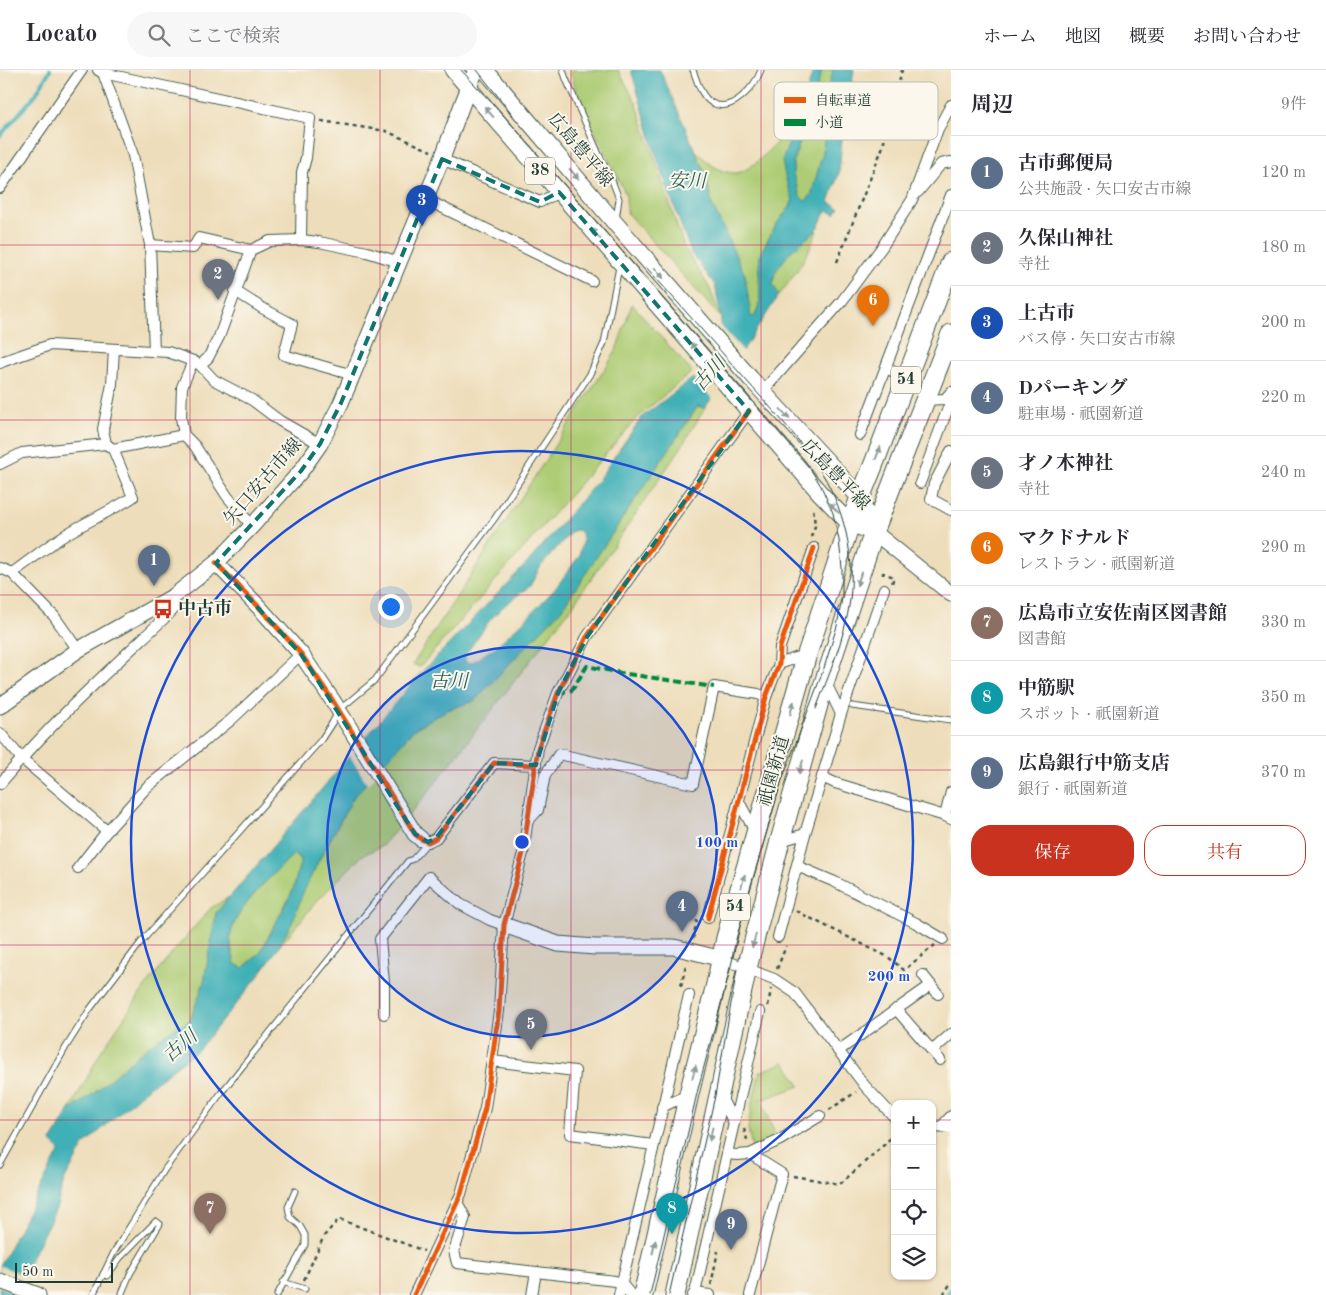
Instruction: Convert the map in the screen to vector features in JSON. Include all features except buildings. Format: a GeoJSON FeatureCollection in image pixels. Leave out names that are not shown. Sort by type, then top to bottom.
{"type":"FeatureCollection","features":[{"type":"Feature","properties":{"kind":"highway","name":"祇園新道"},"geometry":{"type":"LineString","coordinates":[[643,1295],[726,938],[807,654],[850,524],[874,466],[951,262]]}},
{"type":"Feature","properties":{"kind":"highway","name":"祇園新道"},"geometry":{"type":"LineString","coordinates":[[675,1295],[747,968],[825,680],[874,532],[951,334]]}},
{"type":"Feature","properties":{"kind":"main road","name":"広島豊平線"},"geometry":{"type":"LineString","coordinates":[[453,70],[820,493],[850,524],[874,532]]}},
{"type":"Feature","properties":{"kind":"main road","name":"矢口安古市線"},"geometry":{"type":"LineString","coordinates":[[1,703],[78,650],[174,596],[216,563],[301,471],[320,444],[342,403],[443,157],[476,70]]}},
{"type":"Feature","properties":{"kind":"main road","name":"広島豊平線"},"geometry":{"type":"LineString","coordinates":[[485,70],[615,223],[751,378],[860,498],[874,532]]}},
{"type":"Feature","properties":{"kind":"main road"},"geometry":{"type":"LineString","coordinates":[[874,532],[951,594]]}},
{"type":"Feature","properties":{"kind":"main road"},"geometry":{"type":"LineString","coordinates":[[216,563],[301,654],[421,838]]}},
{"type":"Feature","properties":{"kind":"main road"},"geometry":{"type":"LineString","coordinates":[[504,925],[558,944],[595,947],[674,947],[722,959]]}},
{"type":"Feature","properties":{"kind":"main road"},"geometry":{"type":"LineString","coordinates":[[0,1281],[38,1295]]}},
{"type":"Feature","properties":{"kind":"street"},"geometry":{"type":"LineString","coordinates":[[0,188],[82,70]]}},
{"type":"Feature","properties":{"kind":"street"},"geometry":{"type":"LineString","coordinates":[[101,72],[310,118],[306,158],[302,172],[301,240]]}},
{"type":"Feature","properties":{"kind":"street"},"geometry":{"type":"LineString","coordinates":[[101,72],[133,155],[150,245],[154,351]]}},
{"type":"Feature","properties":{"kind":"street"},"geometry":{"type":"LineString","coordinates":[[938,129],[951,105]]}},
{"type":"Feature","properties":{"kind":"street"},"geometry":{"type":"LineString","coordinates":[[913,199],[934,140]]}},
{"type":"Feature","properties":{"kind":"street"},"geometry":{"type":"LineString","coordinates":[[443,157],[540,202],[559,192]]}},
{"type":"Feature","properties":{"kind":"street"},"geometry":{"type":"LineString","coordinates":[[763,391],[842,301],[882,247],[913,199],[941,164],[951,162]]}},
{"type":"Feature","properties":{"kind":"street"},"geometry":{"type":"LineString","coordinates":[[860,435],[951,195]]}},
{"type":"Feature","properties":{"kind":"street"},"geometry":{"type":"LineString","coordinates":[[425,199],[592,281]]}},
{"type":"Feature","properties":{"kind":"street"},"geometry":{"type":"LineString","coordinates":[[150,245],[194,248],[199,238],[252,250],[270,241],[301,240],[367,252],[399,262]]}},
{"type":"Feature","properties":{"kind":"street"},"geometry":{"type":"LineString","coordinates":[[252,250],[219,337],[208,358],[196,363],[182,387],[181,418],[184,435],[195,446],[227,496],[252,526]]}},
{"type":"Feature","properties":{"kind":"street"},"geometry":{"type":"LineString","coordinates":[[235,291],[292,324],[284,355],[353,375]]}},
{"type":"Feature","properties":{"kind":"street"},"geometry":{"type":"LineString","coordinates":[[1,361],[50,345],[168,352],[196,363],[214,380],[252,400],[280,421],[320,444]]}},
{"type":"Feature","properties":{"kind":"street"},"geometry":{"type":"LineString","coordinates":[[12,573],[84,524],[133,497],[103,430],[112,384],[114,349]]}},
{"type":"Feature","properties":{"kind":"street"},"geometry":{"type":"LineString","coordinates":[[886,368],[907,378]]}},
{"type":"Feature","properties":{"kind":"street"},"geometry":{"type":"LineString","coordinates":[[925,400],[945,399],[951,392]]}},
{"type":"Feature","properties":{"kind":"street"},"geometry":{"type":"LineString","coordinates":[[920,483],[951,400]]}},
{"type":"Feature","properties":{"kind":"street"},"geometry":{"type":"LineString","coordinates":[[414,1295],[457,1202],[485,1108],[499,1011],[504,925],[522,853],[538,748],[558,693],[587,637],[749,412]]}},
{"type":"Feature","properties":{"kind":"street"},"geometry":{"type":"LineString","coordinates":[[0,464],[22,453],[110,446],[184,435]]}},
{"type":"Feature","properties":{"kind":"street"},"geometry":{"type":"LineString","coordinates":[[951,452],[934,484],[931,500],[951,510]]}},
{"type":"Feature","properties":{"kind":"street"},"geometry":{"type":"LineString","coordinates":[[708,918],[766,697],[779,664],[780,647],[814,548]]}},
{"type":"Feature","properties":{"kind":"street"},"geometry":{"type":"LineString","coordinates":[[0,568],[12,573],[54,616],[78,650]]}},
{"type":"Feature","properties":{"kind":"street"},"geometry":{"type":"LineString","coordinates":[[778,937],[805,834],[841,714],[884,589]]}},
{"type":"Feature","properties":{"kind":"street"},"geometry":{"type":"LineString","coordinates":[[0,784],[21,758],[173,610],[174,596]]}},
{"type":"Feature","properties":{"kind":"street"},"geometry":{"type":"LineString","coordinates":[[78,868],[107,831],[147,787],[231,720],[301,654]]}},
{"type":"Feature","properties":{"kind":"street"},"geometry":{"type":"LineString","coordinates":[[779,664],[807,654]]}},
{"type":"Feature","properties":{"kind":"street"},"geometry":{"type":"LineString","coordinates":[[825,680],[841,714]]}},
{"type":"Feature","properties":{"kind":"street"},"geometry":{"type":"LineString","coordinates":[[527,822],[538,810],[545,775],[559,754],[693,784],[714,687],[766,697]]}},
{"type":"Feature","properties":{"kind":"street"},"geometry":{"type":"LineString","coordinates":[[0,733],[21,758],[107,831]]}},
{"type":"Feature","properties":{"kind":"street"},"geometry":{"type":"LineString","coordinates":[[421,838],[436,838],[494,763],[536,765]]}},
{"type":"Feature","properties":{"kind":"street"},"geometry":{"type":"LineString","coordinates":[[822,777],[835,783],[948,817],[951,792]]}},
{"type":"Feature","properties":{"kind":"street"},"geometry":{"type":"LineString","coordinates":[[739,802],[756,834]]}},
{"type":"Feature","properties":{"kind":"street"},"geometry":{"type":"LineString","coordinates":[[780,841],[805,834]]}},
{"type":"Feature","properties":{"kind":"street"},"geometry":{"type":"LineString","coordinates":[[797,866],[835,882],[916,923],[943,939]]}},
{"type":"Feature","properties":{"kind":"street"},"geometry":{"type":"LineString","coordinates":[[384,1014],[384,982],[380,939],[429,876],[460,904],[490,920],[504,925]]}},
{"type":"Feature","properties":{"kind":"street"},"geometry":{"type":"LineString","coordinates":[[722,959],[774,979],[795,993],[865,1086],[891,1114]]}},
{"type":"Feature","properties":{"kind":"street"},"geometry":{"type":"LineString","coordinates":[[923,975],[938,994]]}},
{"type":"Feature","properties":{"kind":"street"},"geometry":{"type":"LineString","coordinates":[[838,1051],[931,984]]}},
{"type":"Feature","properties":{"kind":"street"},"geometry":{"type":"LineString","coordinates":[[619,1295],[689,995]]}},
{"type":"Feature","properties":{"kind":"street"},"geometry":{"type":"LineString","coordinates":[[896,1009],[940,1060]]}},
{"type":"Feature","properties":{"kind":"street"},"geometry":{"type":"LineString","coordinates":[[710,1295],[694,1294],[726,1154],[738,1124],[760,1012]]}},
{"type":"Feature","properties":{"kind":"street"},"geometry":{"type":"LineString","coordinates":[[932,1051],[951,1034]]}},
{"type":"Feature","properties":{"kind":"street"},"geometry":{"type":"LineString","coordinates":[[492,1061],[575,1071],[570,1134],[653,1145]]}},
{"type":"Feature","properties":{"kind":"street"},"geometry":{"type":"LineString","coordinates":[[662,1107],[689,1094]]}},
{"type":"Feature","properties":{"kind":"street"},"geometry":{"type":"LineString","coordinates":[[720,1094],[738,1124]]}},
{"type":"Feature","properties":{"kind":"street"},"geometry":{"type":"LineString","coordinates":[[726,1154],[750,1154],[780,1140],[820,1116]]}},
{"type":"Feature","properties":{"kind":"street"},"geometry":{"type":"LineString","coordinates":[[941,1127],[951,1116]]}},
{"type":"Feature","properties":{"kind":"street"},"geometry":{"type":"LineString","coordinates":[[750,1154],[782,1174],[750,1295]]}},
{"type":"Feature","properties":{"kind":"street"},"geometry":{"type":"LineString","coordinates":[[457,1202],[465,1217],[454,1251],[458,1263],[615,1281],[622,1283],[631,1295]]}},
{"type":"Feature","properties":{"kind":"street"},"geometry":{"type":"LineString","coordinates":[[532,1295],[536,1272]]}},
{"type":"Feature","properties":{"kind":"lane"},"geometry":{"type":"LineString","coordinates":[[563,70],[619,199],[615,223]]}},
{"type":"Feature","properties":{"kind":"lane"},"geometry":{"type":"LineString","coordinates":[[693,70],[704,95],[712,103],[722,106],[730,105],[749,90],[761,70]]}},
{"type":"Feature","properties":{"kind":"lane"},"geometry":{"type":"LineString","coordinates":[[0,1164],[66,1047],[90,1009],[142,940],[321,740],[332,723],[375,680],[495,518],[590,374],[604,343],[617,281],[624,266]]}},
{"type":"Feature","properties":{"kind":"lane"},"geometry":{"type":"LineString","coordinates":[[852,706],[951,720]]}},
{"type":"Feature","properties":{"kind":"lane"},"geometry":{"type":"LineString","coordinates":[[93,1295],[114,1252],[165,1170],[222,1093],[408,861],[414,859],[421,838]]}},
{"type":"Feature","properties":{"kind":"lane"},"geometry":{"type":"LineString","coordinates":[[277,1295],[305,1245],[305,1234],[290,1216],[288,1207],[295,1191]]}},
{"type":"Feature","properties":{"kind":"lane"},"geometry":{"type":"LineString","coordinates":[[103,1274],[107,1276],[120,1258],[156,1221],[160,1224],[130,1274],[122,1293]]}},
{"type":"Feature","properties":{"kind":"lane"},"geometry":{"type":"LineString","coordinates":[[284,1282],[303,1288]]}},
{"type":"Feature","properties":{"kind":"path"},"geometry":{"type":"LineString","coordinates":[[310,118],[386,131],[443,157]]}},
{"type":"Feature","properties":{"kind":"path"},"geometry":{"type":"LineString","coordinates":[[837,262],[884,140]]}},
{"type":"Feature","properties":{"kind":"path"},"geometry":{"type":"LineString","coordinates":[[883,575],[883,573],[894,577]]}},
{"type":"Feature","properties":{"kind":"path"},"geometry":{"type":"LineString","coordinates":[[797,912],[888,957],[904,970],[943,939]]}},
{"type":"Feature","properties":{"kind":"path"},"geometry":{"type":"LineString","coordinates":[[820,1116],[865,1086]]}},
{"type":"Feature","properties":{"kind":"path"},"geometry":{"type":"LineString","coordinates":[[738,1124],[750,1154]]}},
{"type":"Feature","properties":{"kind":"path"},"geometry":{"type":"LineString","coordinates":[[782,1174],[840,1184],[891,1137]]}},
{"type":"Feature","properties":{"kind":"path"},"geometry":{"type":"LineString","coordinates":[[303,1288],[324,1236],[339,1218],[425,1252]]}},
{"type":"Feature","properties":{"kind":"path"},"geometry":{"type":"LineString","coordinates":[[943,1295],[951,1283]]}},
{"type":"Feature","properties":{"kind":"highlighted area"},"geometry":{"type":"Polygon","coordinates":[[[442,159],[540,202],[559,192],[749,411],[587,637],[558,693],[536,765],[494,763],[436,838],[428,842],[415,834],[301,654],[216,563],[301,471],[320,444],[341,403],[442,159]]]}},
{"type":"Feature","properties":{"kind":"green space"},"geometry":{"type":"Polygon","coordinates":[[[570,70],[618,70],[636,102],[684,247],[709,287],[721,318],[627,213],[626,195],[579,99],[570,70]]]}},
{"type":"Feature","properties":{"kind":"green space"},"geometry":{"type":"Polygon","coordinates":[[[822,70],[833,70],[830,82],[818,82],[822,70]]]}},
{"type":"Feature","properties":{"kind":"green space"},"geometry":{"type":"Polygon","coordinates":[[[778,140],[790,140],[782,161],[793,199],[790,207],[778,222],[760,254],[760,302],[755,316],[750,318],[745,275],[712,205],[706,175],[694,148],[709,163],[722,171],[736,173],[744,171],[753,165],[778,140]]]}},
{"type":"Feature","properties":{"kind":"green space"},"geometry":{"type":"Polygon","coordinates":[[[801,140],[824,140],[823,152],[811,196],[805,201],[800,196],[793,174],[793,162],[801,140]]]}},
{"type":"Feature","properties":{"kind":"green space"},"geometry":{"type":"Polygon","coordinates":[[[817,230],[801,264],[779,295],[773,285],[775,272],[790,252],[817,230]]]}},
{"type":"Feature","properties":{"kind":"green space"},"geometry":{"type":"Polygon","coordinates":[[[632,304],[692,372],[638,417],[420,667],[413,664],[615,353],[632,304]]]}},
{"type":"Feature","properties":{"kind":"green space"},"geometry":{"type":"Polygon","coordinates":[[[698,406],[705,408],[680,449],[571,608],[426,795],[382,846],[363,855],[317,901],[278,948],[292,923],[302,895],[317,864],[353,798],[414,729],[447,710],[474,701],[561,610],[698,406]]]}},
{"type":"Feature","properties":{"kind":"green space"},"geometry":{"type":"Polygon","coordinates":[[[294,854],[301,859],[293,890],[260,953],[243,968],[235,964],[232,953],[231,933],[234,923],[248,901],[294,854]]]}},
{"type":"Feature","properties":{"kind":"green space"},"geometry":{"type":"Polygon","coordinates":[[[229,897],[216,913],[204,982],[190,1021],[173,1029],[93,1094],[69,1111],[102,1050],[145,987],[211,908],[229,897]]]}},
{"type":"Feature","properties":{"kind":"green space"},"geometry":{"type":"Polygon","coordinates":[[[785,1062],[800,1086],[761,1100],[776,1137],[752,1148],[748,1129],[752,1102],[760,1072],[785,1062]]]}},
{"type":"Feature","properties":{"kind":"water","name":"古川"},"geometry":{"type":"Polygon","coordinates":[[[631,70],[660,70],[706,175],[712,205],[745,275],[751,317],[755,316],[760,302],[760,254],[778,222],[790,207],[793,199],[782,161],[790,140],[801,140],[793,162],[793,174],[800,196],[805,201],[811,196],[823,152],[824,140],[842,140],[839,173],[829,202],[839,208],[835,214],[826,210],[817,230],[790,252],[775,272],[773,285],[779,295],[705,408],[698,406],[561,610],[474,701],[447,710],[414,729],[353,798],[317,864],[302,895],[292,923],[278,948],[257,978],[198,1050],[150,1086],[84,1145],[64,1181],[56,1209],[12,1295],[0,1295],[0,1266],[60,1150],[51,1142],[69,1111],[93,1094],[148,1046],[173,1029],[190,1021],[204,982],[216,913],[420,674],[529,561],[596,483],[642,417],[710,365],[720,346],[721,318],[715,285],[691,253],[657,158],[631,70]],[[575,530],[570,533],[541,566],[530,586],[505,605],[490,620],[465,655],[465,661],[471,663],[494,648],[555,589],[579,556],[583,539],[580,531],[575,530]],[[294,854],[267,880],[240,912],[231,933],[232,953],[235,964],[243,968],[260,953],[293,890],[301,859],[294,854]]]}},
{"type":"Feature","properties":{"kind":"water","name":"古川"},"geometry":{"type":"Polygon","coordinates":[[[813,70],[822,70],[818,82],[810,82],[813,70]]]}},
{"type":"Feature","properties":{"kind":"water","name":"古川"},"geometry":{"type":"Polygon","coordinates":[[[833,70],[854,70],[852,82],[830,82],[833,70]]]}},
{"type":"Feature","properties":{"kind":"pier"},"geometry":{"type":"Polygon","coordinates":[[[718,323],[745,353],[713,400],[692,375],[708,363],[717,346],[718,323]]]}},
{"type":"Feature","properties":{"kind":"pier"},"geometry":{"type":"Polygon","coordinates":[[[363,736],[382,768],[368,785],[348,753],[363,736]]]}},
{"type":"Feature","properties":{"kind":"pier"},"geometry":{"type":"Polygon","coordinates":[[[0,1266],[25,1275],[16,1293],[0,1287],[0,1266]]]}},
{"type":"Feature","properties":{"kind":"waterway"},"geometry":{"type":"LineString","coordinates":[[0,136],[36,94],[50,70]]}},
{"type":"Feature","properties":{"kind":"waterway"},"geometry":{"type":"LineString","coordinates":[[947,1295],[951,1289]]}},
{"type":"Feature","properties":{"kind":"tram line"},"geometry":{"type":"LineString","coordinates":[[461,70],[505,117],[806,462],[821,486],[833,513],[839,540],[842,568],[842,598],[837,626],[824,668],[782,780],[744,909],[730,970],[698,1089],[650,1295]]}},
{"type":"Feature","properties":{"kind":"tram line"},"geometry":{"type":"LineString","coordinates":[[477,70],[513,115]]}},
{"type":"Feature","properties":{"kind":"tram line"},"geometry":{"type":"LineString","coordinates":[[646,267],[779,417],[822,472],[838,506],[844,525],[851,562],[850,600],[840,642],[816,709]]}},
{"type":"Feature","properties":{"kind":"tram line"},"geometry":{"type":"LineString","coordinates":[[669,1295],[715,1096],[737,969]]}},
{"type":"Feature","properties":{"kind":"marked path"},"geometry":{"type":"LineString","coordinates":[[558,693],[572,690],[587,666],[714,687]]}},
{"type":"Feature","properties":{"kind":"cycle path"},"geometry":{"type":"LineString","coordinates":[[414,1295],[461,1194],[485,1108],[499,1011],[504,925],[523,853],[538,748],[558,693],[587,637],[749,411]]}},
{"type":"Feature","properties":{"kind":"cycle path"},"geometry":{"type":"LineString","coordinates":[[708,918],[766,697],[779,664],[780,647],[814,548]]}},
{"type":"Feature","properties":{"kind":"cycle path"},"geometry":{"type":"LineString","coordinates":[[216,563],[301,654],[333,701],[415,834],[421,839],[428,842],[436,838],[494,763],[536,765]]}},
{"type":"Feature","properties":{"kind":"place","name":"上古市"},"geometry":{"type":"Point","coordinates":[422,226]}},
{"type":"Feature","properties":{"kind":"place","name":"久保山神社"},"geometry":{"type":"Point","coordinates":[218,300]}},
{"type":"Feature","properties":{"kind":"place","name":"マクドナルド"},"geometry":{"type":"Point","coordinates":[873,326]}},
{"type":"Feature","properties":{"kind":"place","name":"古市郵便局"},"geometry":{"type":"Point","coordinates":[154,586]}},
{"type":"Feature","properties":{"kind":"place","name":"中古市"},"geometry":{"type":"Point","coordinates":[163,609]}},
{"type":"Feature","properties":{"kind":"place","name":"Dパーキング"},"geometry":{"type":"Point","coordinates":[682,932]}},
{"type":"Feature","properties":{"kind":"place","name":"才ノ木神社"},"geometry":{"type":"Point","coordinates":[531,1050]}},
{"type":"Feature","properties":{"kind":"place","name":"広島市立安佐南区図書館"},"geometry":{"type":"Point","coordinates":[210,1234]}},
{"type":"Feature","properties":{"kind":"place","name":"中筋駅"},"geometry":{"type":"Point","coordinates":[672,1234]}},
{"type":"Feature","properties":{"kind":"place","name":"広島銀行中筋支店"},"geometry":{"type":"Point","coordinates":[731,1250]}},
{"type":"Feature","properties":{"kind":"water label","name":"安川"},"geometry":{"type":"Point","coordinates":[687,182]}}]}
